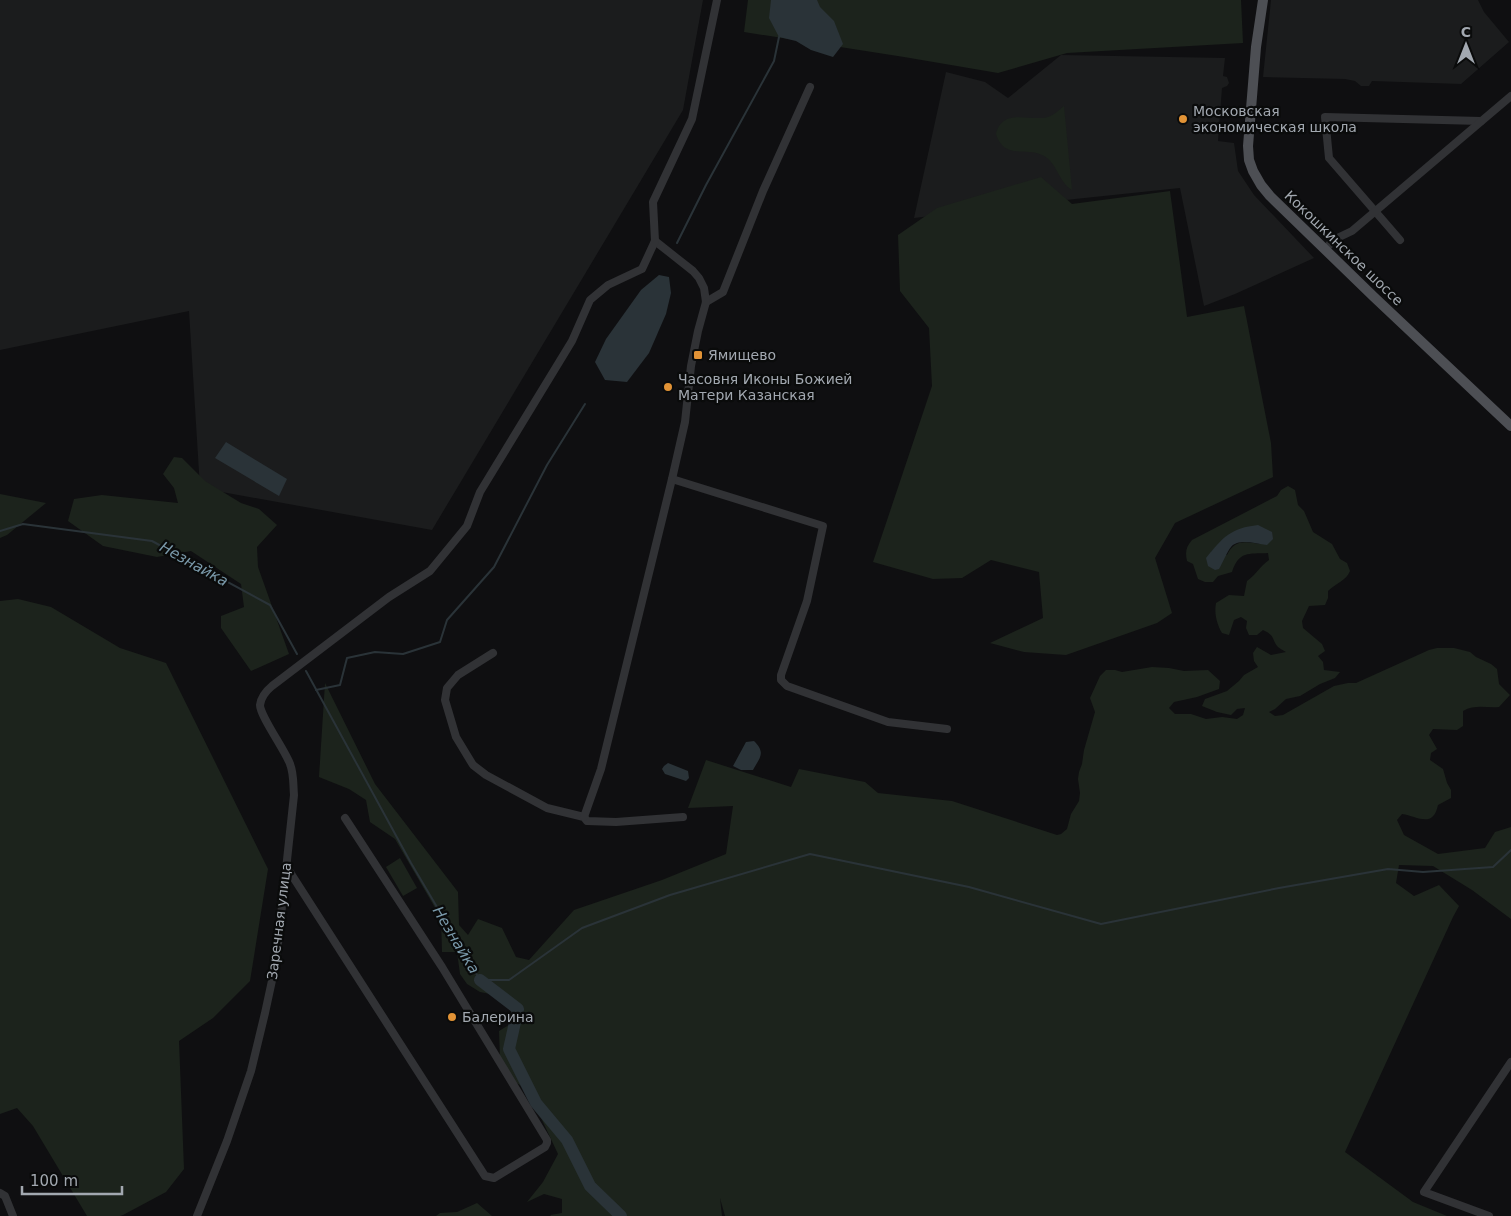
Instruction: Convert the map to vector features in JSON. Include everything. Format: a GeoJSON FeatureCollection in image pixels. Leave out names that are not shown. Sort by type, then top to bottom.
{"type":"FeatureCollection","features":[{"type":"Feature","properties":{"kind":"main road"},"geometry":{"type":"LineString","coordinates":[[1256,0],[1256,47]]}},
{"type":"Feature","properties":{"kind":"main road"},"geometry":{"type":"LineString","coordinates":[[1256,47],[1263,0]]}},
{"type":"Feature","properties":{"kind":"main road","name":"Кокошкинское шоссе"},"geometry":{"type":"LineString","coordinates":[[1256,47],[1248,146],[1251,165],[1258,180],[1270,196],[1511,426]]}},
{"type":"Feature","properties":{"kind":"street"},"geometry":{"type":"LineString","coordinates":[[584,817],[601,769],[672,479],[685,422],[692,360],[706,302],[704,288],[699,278],[655,241],[653,202],[692,119],[717,0]]}},
{"type":"Feature","properties":{"kind":"street"},"geometry":{"type":"LineString","coordinates":[[706,302],[723,292],[763,191],[810,87]]}},
{"type":"Feature","properties":{"kind":"street"},"geometry":{"type":"LineString","coordinates":[[1326,250],[1333,240],[1352,232],[1511,96]]}},
{"type":"Feature","properties":{"kind":"street"},"geometry":{"type":"LineString","coordinates":[[1400,240],[1330,158],[1325,117],[1482,121]]}},
{"type":"Feature","properties":{"kind":"street","name":"Заречная улица"},"geometry":{"type":"LineString","coordinates":[[197,1216],[227,1142],[251,1071],[276,962],[294,795],[292,771],[287,757],[261,711],[260,706],[264,695],[272,686],[389,597],[430,571],[467,526],[480,492],[572,341],[590,300],[608,285],[642,269],[655,241]]}},
{"type":"Feature","properties":{"kind":"street"},"geometry":{"type":"LineString","coordinates":[[672,479],[824,526],[807,601],[781,675],[781,680],[787,686],[888,722],[947,729]]}},
{"type":"Feature","properties":{"kind":"street"},"geometry":{"type":"LineString","coordinates":[[493,652],[458,676],[447,688],[445,700],[456,737],[472,765],[486,775],[547,808],[584,817],[587,821],[616,822],[683,817]]}},
{"type":"Feature","properties":{"kind":"street"},"geometry":{"type":"LineString","coordinates":[[286,866],[486,1176],[494,1178],[545,1147],[547,1140],[457,992],[345,818]]}},
{"type":"Feature","properties":{"kind":"street"},"geometry":{"type":"LineString","coordinates":[[1489,1216],[1424,1192],[1511,1062]]}},
{"type":"Feature","properties":{"kind":"street"},"geometry":{"type":"LineString","coordinates":[[0,1193],[5,1196],[13,1216]]}},
{"type":"Feature","properties":{"kind":"shaded area"},"geometry":{"type":"Polygon","coordinates":[[[0,0],[703,0],[683,110],[432,530],[200,488],[189,311],[0,350],[0,0]]]}},
{"type":"Feature","properties":{"kind":"shaded area"},"geometry":{"type":"Polygon","coordinates":[[[748,0],[1241,0],[1243,43],[1067,53],[998,73],[744,32],[748,0]]]}},
{"type":"Feature","properties":{"kind":"shaded area"},"geometry":{"type":"Polygon","coordinates":[[[771,0],[817,0],[820,7],[834,21],[843,44],[833,57],[811,50],[796,41],[779,37],[769,18],[771,0]]]}},
{"type":"Feature","properties":{"kind":"shaded area"},"geometry":{"type":"Polygon","coordinates":[[[1271,0],[1478,0],[1484,12],[1509,42],[1461,84],[1372,81],[1369,86],[1361,86],[1355,81],[1345,79],[1263,77],[1271,0]]]}},
{"type":"Feature","properties":{"kind":"shaded area"},"geometry":{"type":"Polygon","coordinates":[[[1061,55],[1225,58],[1223,76],[1227,77],[1229,83],[1222,88],[1218,141],[1234,143],[1238,171],[1254,195],[1314,258],[1204,306],[1180,188],[914,218],[946,72],[985,82],[1008,98],[1061,55]]]}},
{"type":"Feature","properties":{"kind":"shaded area"},"geometry":{"type":"Polygon","coordinates":[[[1064,106],[1072,190],[1047,158],[1036,153],[1010,150],[1004,147],[996,134],[999,126],[1011,118],[1048,117],[1064,106]]]}},
{"type":"Feature","properties":{"kind":"shaded area"},"geometry":{"type":"Polygon","coordinates":[[[1041,177],[1072,204],[1170,191],[1187,317],[1244,306],[1271,443],[1273,477],[1175,523],[1155,558],[1172,613],[1157,623],[1066,655],[1024,652],[990,643],[1043,618],[1039,572],[991,560],[962,578],[933,579],[873,562],[932,386],[929,328],[900,291],[898,235],[937,208],[1041,177]]]}},
{"type":"Feature","properties":{"kind":"shaded area"},"geometry":{"type":"Polygon","coordinates":[[[659,275],[669,277],[671,293],[666,314],[649,353],[627,382],[605,380],[595,362],[606,339],[641,290],[659,275]]]}},
{"type":"Feature","properties":{"kind":"shaded area"},"geometry":{"type":"Polygon","coordinates":[[[226,442],[287,479],[279,496],[215,458],[226,442]]]}},
{"type":"Feature","properties":{"kind":"shaded area"},"geometry":{"type":"Polygon","coordinates":[[[174,457],[182,458],[205,481],[241,503],[259,509],[277,525],[257,547],[258,567],[289,654],[251,671],[221,628],[221,616],[244,607],[241,584],[191,551],[157,557],[103,546],[68,521],[74,499],[102,495],[178,503],[174,488],[163,474],[174,457]]]}},
{"type":"Feature","properties":{"kind":"shaded area"},"geometry":{"type":"Polygon","coordinates":[[[1288,486],[1295,490],[1298,505],[1304,511],[1313,532],[1332,544],[1340,559],[1347,563],[1350,571],[1343,580],[1328,591],[1325,605],[1309,606],[1302,621],[1303,628],[1322,644],[1325,651],[1318,656],[1323,662],[1324,670],[1340,672],[1335,678],[1320,684],[1300,696],[1286,699],[1269,712],[1275,716],[1283,715],[1334,686],[1356,683],[1437,648],[1454,648],[1470,652],[1491,664],[1497,669],[1499,684],[1510,695],[1499,707],[1476,707],[1463,711],[1463,726],[1457,730],[1433,729],[1429,735],[1437,749],[1431,753],[1430,760],[1443,769],[1451,790],[1451,798],[1438,805],[1436,812],[1428,819],[1402,814],[1397,820],[1404,835],[1438,854],[1485,848],[1495,832],[1511,827],[1511,919],[1472,890],[1433,866],[1399,865],[1396,883],[1414,896],[1439,885],[1459,906],[1345,1152],[1413,1202],[1447,1216],[725,1216],[720,1198],[722,1216],[551,1216],[562,1213],[562,1199],[544,1194],[527,1202],[543,1182],[558,1154],[528,1090],[510,1079],[500,1059],[499,1031],[520,1018],[495,995],[480,992],[467,984],[460,974],[457,952],[442,952],[441,918],[395,839],[370,822],[366,800],[349,789],[319,777],[325,683],[375,784],[458,892],[459,925],[468,935],[478,919],[502,928],[516,957],[529,960],[574,910],[662,880],[726,854],[733,806],[688,808],[706,760],[791,787],[799,769],[865,782],[878,793],[952,801],[1057,835],[1061,834],[1067,829],[1071,814],[1079,801],[1079,772],[1095,712],[1090,698],[1100,676],[1106,670],[1122,672],[1152,667],[1184,671],[1208,670],[1220,681],[1219,689],[1197,697],[1174,702],[1169,708],[1175,714],[1191,714],[1206,719],[1222,717],[1237,719],[1243,715],[1245,708],[1237,709],[1231,715],[1217,712],[1202,706],[1205,699],[1227,691],[1244,675],[1258,667],[1254,661],[1253,653],[1257,647],[1271,655],[1286,652],[1278,647],[1272,636],[1263,630],[1257,635],[1249,635],[1246,628],[1247,621],[1241,617],[1234,620],[1229,635],[1222,633],[1216,619],[1216,603],[1229,595],[1244,596],[1247,581],[1269,560],[1268,553],[1250,554],[1241,557],[1232,572],[1218,576],[1213,582],[1205,582],[1198,579],[1193,564],[1187,561],[1186,555],[1187,547],[1192,540],[1277,496],[1281,490],[1288,486]],[[1272,532],[1216,547],[1211,552],[1227,555],[1236,544],[1249,542],[1259,544],[1272,532]]]}},
{"type":"Feature","properties":{"kind":"shaded area"},"geometry":{"type":"Polygon","coordinates":[[[0,494],[46,503],[7,535],[0,538],[0,494]]]}},
{"type":"Feature","properties":{"kind":"shaded area"},"geometry":{"type":"Polygon","coordinates":[[[1258,525],[1272,532],[1273,539],[1267,545],[1248,542],[1234,544],[1219,569],[1215,570],[1208,566],[1206,558],[1223,539],[1241,528],[1258,525]]]}},
{"type":"Feature","properties":{"kind":"shaded area"},"geometry":{"type":"Polygon","coordinates":[[[18,599],[51,607],[120,648],[166,663],[268,869],[250,981],[213,1018],[179,1041],[184,1169],[166,1192],[120,1216],[87,1216],[33,1126],[17,1108],[0,1114],[0,601],[18,599]]]}},
{"type":"Feature","properties":{"kind":"shaded area"},"geometry":{"type":"Polygon","coordinates":[[[754,741],[760,749],[761,755],[753,770],[741,770],[733,766],[746,742],[754,741]]]}},
{"type":"Feature","properties":{"kind":"shaded area"},"geometry":{"type":"Polygon","coordinates":[[[668,763],[688,771],[689,778],[686,781],[665,774],[662,769],[668,763]]]}},
{"type":"Feature","properties":{"kind":"shaded area"},"geometry":{"type":"Polygon","coordinates":[[[400,858],[417,888],[403,896],[386,867],[400,858]]]}},
{"type":"Feature","properties":{"kind":"shaded area"},"geometry":{"type":"Polygon","coordinates":[[[477,1203],[492,1216],[436,1216],[440,1213],[457,1212],[477,1203]]]}},
{"type":"Feature","properties":{"kind":"waterway"},"geometry":{"type":"LineString","coordinates":[[677,243],[706,185],[774,61],[779,37]]}},
{"type":"Feature","properties":{"kind":"waterway"},"geometry":{"type":"LineString","coordinates":[[316,690],[340,685],[347,658],[375,652],[403,654],[440,642],[447,620],[494,567],[547,465],[585,404]]}},
{"type":"Feature","properties":{"kind":"waterway","name":"Незнайка"},"geometry":{"type":"LineString","coordinates":[[0,531],[23,524],[152,541],[270,605],[297,654]]}},
{"type":"Feature","properties":{"kind":"waterway"},"geometry":{"type":"LineString","coordinates":[[306,671],[411,863],[480,980],[509,980],[582,928],[670,895],[810,854],[969,887],[1101,924],[1279,888],[1388,869],[1423,872],[1493,867],[1511,850]]}},
{"type":"Feature","properties":{"kind":"waterway","name":"Незнайка"},"geometry":{"type":"LineString","coordinates":[[480,980],[518,1009],[509,1049],[536,1103],[567,1140],[590,1186],[621,1216]]}},
{"type":"Feature","properties":{"kind":"place","name":"Московская экономическая школа"},"geometry":{"type":"Point","coordinates":[1183,119]}},
{"type":"Feature","properties":{"kind":"place","name":"Ямищево"},"geometry":{"type":"Point","coordinates":[698,355]}},
{"type":"Feature","properties":{"kind":"place","name":"Часовня Иконы Божией Матери Казанская"},"geometry":{"type":"Point","coordinates":[668,387]}},
{"type":"Feature","properties":{"kind":"place","name":"Балерина"},"geometry":{"type":"Point","coordinates":[452,1017]}}]}
